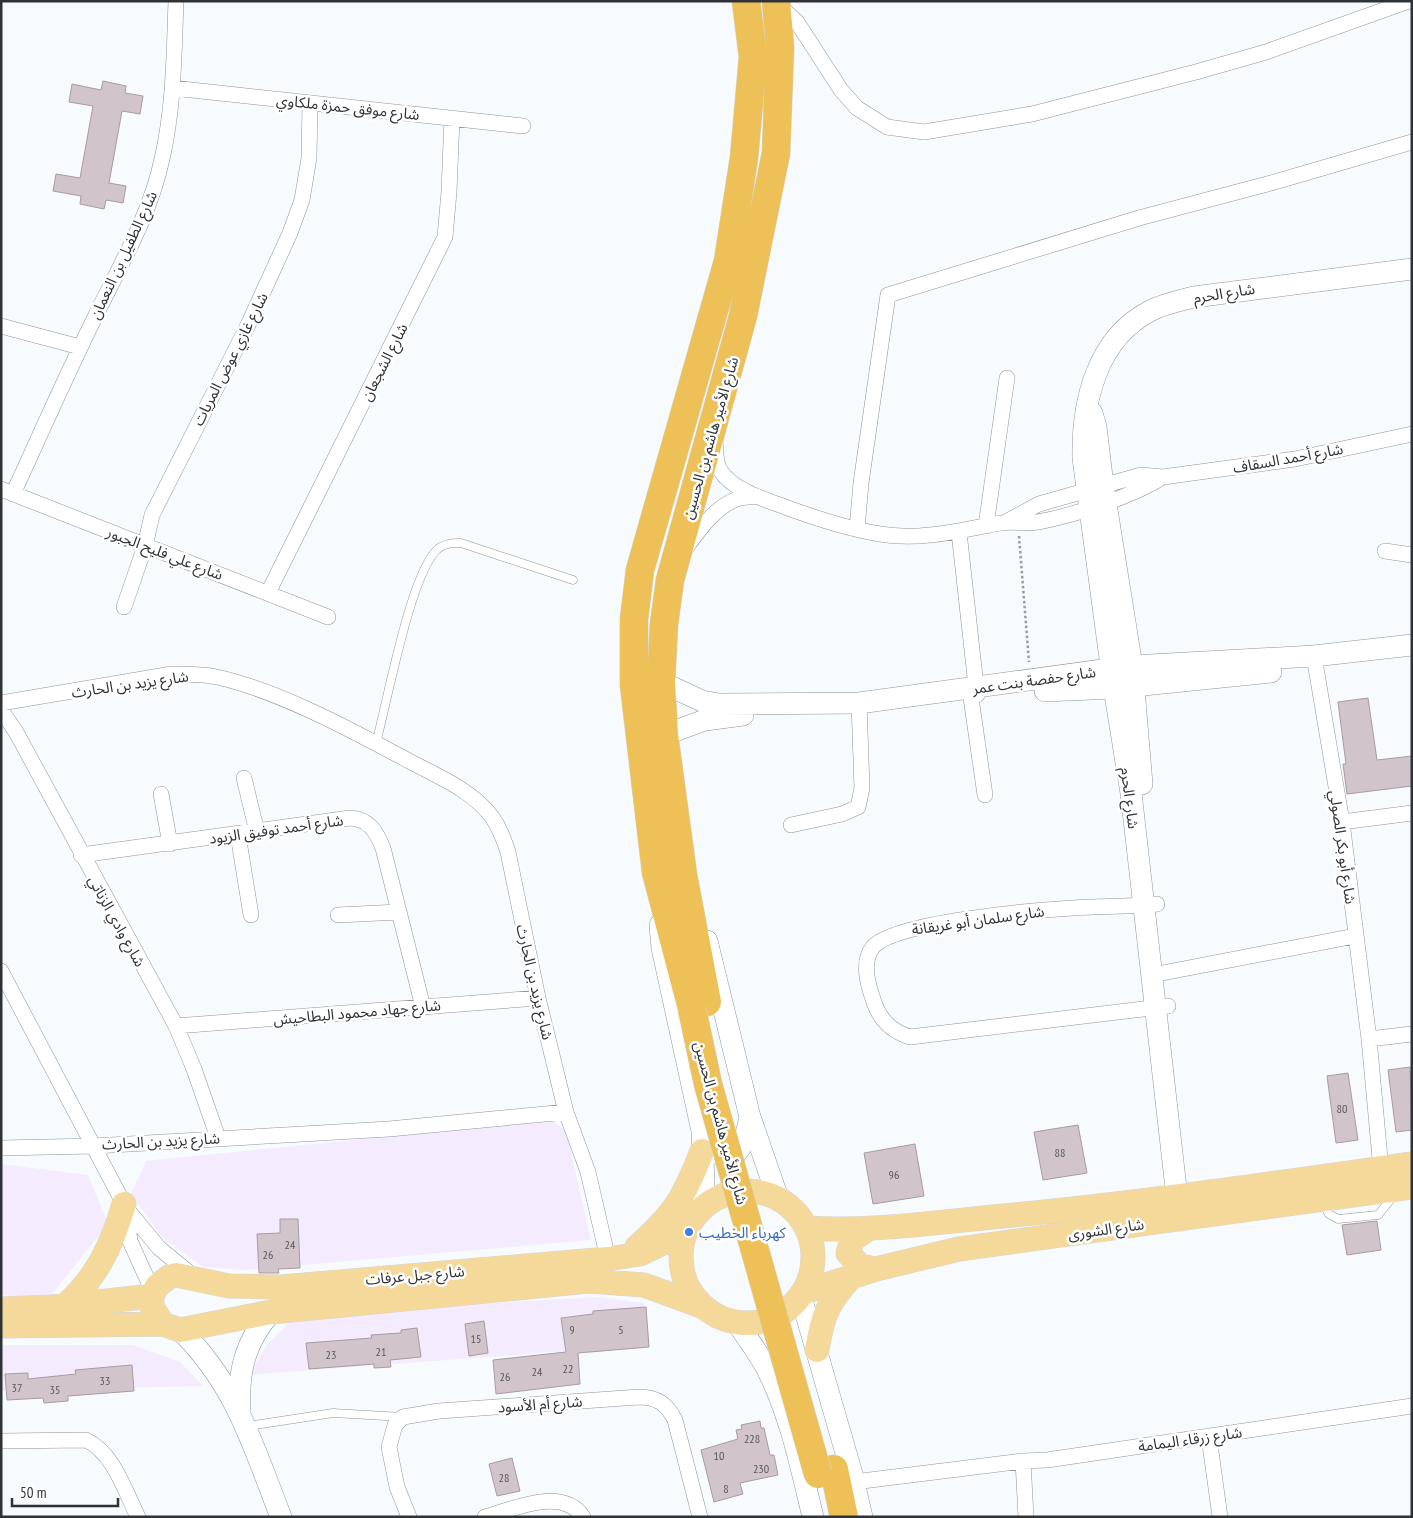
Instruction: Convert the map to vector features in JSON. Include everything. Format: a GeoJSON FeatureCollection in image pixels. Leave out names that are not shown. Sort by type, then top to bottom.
{"type":"FeatureCollection","features":[{"type":"Feature","properties":{"kind":"highway","name":"شارع الأمير هاشم بن الحسين"},"geometry":{"type":"LineString","coordinates":[[700,1008],[656,872],[634,685],[634,619],[640,570],[728,261],[744,158],[753,58],[746,1]]}},
{"type":"Feature","properties":{"kind":"highway","name":"شارع الأمير هاشم بن الحسين"},"geometry":{"type":"LineString","coordinates":[[776,2],[780,47],[776,153],[744,316],[670,580],[664,624],[661,682],[664,735],[700,1008],[708,1084],[835,1475],[844,1517]]}},
{"type":"Feature","properties":{"kind":"highway","name":"شارع الأمير هاشم بن الحسين"},"geometry":{"type":"LineString","coordinates":[[828,1517],[835,1475]]}},
{"type":"Feature","properties":{"kind":"main road"},"geometry":{"type":"LineString","coordinates":[[644,1285],[647,1269],[625,1256],[675,1208],[688,1188],[702,1141]]}},
{"type":"Feature","properties":{"kind":"main road","name":"شارع الشورى"},"geometry":{"type":"LineString","coordinates":[[807,1228],[868,1229],[1183,1196],[1412,1164]]}},
{"type":"Feature","properties":{"kind":"main road","name":"شارع الشورى"},"geometry":{"type":"LineString","coordinates":[[802,1295],[876,1269],[959,1250],[1406,1187]]}},
{"type":"Feature","properties":{"kind":"main road"},"geometry":{"type":"LineString","coordinates":[[751,1190],[778,1198],[795,1211],[807,1228],[812,1244],[814,1260],[811,1277],[802,1295],[789,1310],[773,1319],[756,1324],[738,1324],[718,1318],[701,1306],[686,1284],[680,1259],[684,1233],[699,1209],[723,1194],[751,1190]]}},
{"type":"Feature","properties":{"kind":"main road"},"geometry":{"type":"LineString","coordinates":[[65,1306],[85,1286],[102,1262],[125,1206]]}},
{"type":"Feature","properties":{"kind":"main road"},"geometry":{"type":"LineString","coordinates":[[868,1229],[852,1240],[848,1253],[860,1266],[876,1269]]}},
{"type":"Feature","properties":{"kind":"main road","name":"شارع جبل عرفات"},"geometry":{"type":"LineString","coordinates":[[153,1294],[162,1281],[176,1275],[229,1286],[262,1288],[625,1256],[684,1233]]}},
{"type":"Feature","properties":{"kind":"main road"},"geometry":{"type":"LineString","coordinates":[[817,1350],[822,1318],[832,1300],[852,1276]]}},
{"type":"Feature","properties":{"kind":"main road","name":"شارع جبل عرفات"},"geometry":{"type":"LineString","coordinates":[[1,1326],[172,1327],[271,1312],[588,1281],[644,1285],[701,1306]]}},
{"type":"Feature","properties":{"kind":"main road"},"geometry":{"type":"LineString","coordinates":[[1,1309],[65,1306],[153,1294],[154,1313],[172,1327]]}},
{"type":"Feature","properties":{"kind":"street","name":"شارع الطفيل بن النعمان"},"geometry":{"type":"LineString","coordinates":[[7,491],[80,347],[143,218],[153,193],[162,160],[173,88],[176,1]]}},
{"type":"Feature","properties":{"kind":"street"},"geometry":{"type":"LineString","coordinates":[[776,2],[797,22],[841,90],[857,108],[888,127],[924,132],[1032,114],[1187,74],[1266,52],[1409,1]]}},
{"type":"Feature","properties":{"kind":"street","name":"شارع موفق حمزة ملكاوي"},"geometry":{"type":"LineString","coordinates":[[173,88],[523,126]]}},
{"type":"Feature","properties":{"kind":"street","name":"شارع غازي عوض المريات"},"geometry":{"type":"LineString","coordinates":[[124,607],[145,546],[152,515],[248,325],[290,234],[302,200],[308,167],[310,104]]}},
{"type":"Feature","properties":{"kind":"street","name":"شارع الشجعان"},"geometry":{"type":"LineString","coordinates":[[268,593],[445,236],[449,201],[452,118]]}},
{"type":"Feature","properties":{"kind":"street"},"geometry":{"type":"LineString","coordinates":[[857,529],[860,483],[888,295],[1139,218],[1271,183],[1412,142]]}},
{"type":"Feature","properties":{"kind":"street","name":"شارع الحرم"},"geometry":{"type":"LineString","coordinates":[[1183,1196],[1159,974],[1123,677],[1096,496],[1082,431],[1087,401],[1094,378],[1106,352],[1133,322],[1162,305],[1194,297],[1412,269]]}},
{"type":"Feature","properties":{"kind":"street"},"geometry":{"type":"LineString","coordinates":[[1,326],[80,347]]}},
{"type":"Feature","properties":{"kind":"street"},"geometry":{"type":"LineString","coordinates":[[986,526],[1007,378]]}},
{"type":"Feature","properties":{"kind":"street","name":"شارع أحمد السقاف"},"geometry":{"type":"LineString","coordinates":[[714,423],[719,468],[728,479],[756,496],[812,516],[857,529],[903,536],[959,532],[1011,523],[1039,504],[1145,488],[1163,477],[1295,459],[1412,434]]}},
{"type":"Feature","properties":{"kind":"street","name":"شارع علي فليح الجبور"},"geometry":{"type":"LineString","coordinates":[[7,491],[328,617]]}},
{"type":"Feature","properties":{"kind":"street"},"geometry":{"type":"LineString","coordinates":[[675,561],[701,528],[720,510],[736,499],[756,496]]}},
{"type":"Feature","properties":{"kind":"street"},"geometry":{"type":"LineString","coordinates":[[959,532],[985,795]]}},
{"type":"Feature","properties":{"kind":"street"},"geometry":{"type":"LineString","coordinates":[[1385,551],[1412,555]]}},
{"type":"Feature","properties":{"kind":"street","name":"شارع حفصة بنت عمر"},"geometry":{"type":"LineString","coordinates":[[1314,662],[1412,645]]}},
{"type":"Feature","properties":{"kind":"street","name":"شارع حفصة بنت عمر"},"geometry":{"type":"LineString","coordinates":[[975,694],[1031,681],[1123,677],[1314,662],[1412,658]]}},
{"type":"Feature","properties":{"kind":"street","name":"شارع أبو بكر الصولي"},"geometry":{"type":"LineString","coordinates":[[1314,662],[1342,822],[1369,1039],[1381,1169]]}},
{"type":"Feature","properties":{"kind":"street","name":"شارع يزيد بن الحارث"},"geometry":{"type":"LineString","coordinates":[[1,702],[156,676],[194,674],[216,677],[265,692],[376,743],[448,782],[473,799],[492,817],[502,834],[508,852],[538,998],[566,1112],[389,1129],[94,1146],[1,1148]]}},
{"type":"Feature","properties":{"kind":"street","name":"شارع حفصة بنت عمر"},"geometry":{"type":"LineString","coordinates":[[664,735],[705,720],[859,708],[975,694],[1006,693],[1123,677]]}},
{"type":"Feature","properties":{"kind":"street","name":"شارع حفصة بنت عمر"},"geometry":{"type":"LineString","coordinates":[[661,682],[702,701],[719,704],[859,708]]}},
{"type":"Feature","properties":{"kind":"street"},"geometry":{"type":"LineString","coordinates":[[791,825],[842,814],[858,807],[862,788],[859,708]]}},
{"type":"Feature","properties":{"kind":"street","name":"شارع وادي الزناتي"},"geometry":{"type":"LineString","coordinates":[[1,710],[16,732],[81,855],[176,1026],[194,1069],[218,1138]]}},
{"type":"Feature","properties":{"kind":"street"},"geometry":{"type":"LineString","coordinates":[[244,778],[257,832]]}},
{"type":"Feature","properties":{"kind":"street"},"geometry":{"type":"LineString","coordinates":[[161,794],[170,844]]}},
{"type":"Feature","properties":{"kind":"street"},"geometry":{"type":"LineString","coordinates":[[1342,822],[1412,813]]}},
{"type":"Feature","properties":{"kind":"street","name":"شارع أحمد توفيق الزيود"},"geometry":{"type":"LineString","coordinates":[[81,855],[238,835],[350,818],[366,821],[378,834],[383,848],[423,1007]]}},
{"type":"Feature","properties":{"kind":"street"},"geometry":{"type":"LineString","coordinates":[[238,835],[251,915]]}},
{"type":"Feature","properties":{"kind":"street","name":"شارع الأمير هاشم بن الحسين"},"geometry":{"type":"LineString","coordinates":[[656,872],[662,948],[702,1141],[704,1186],[699,1209]]}},
{"type":"Feature","properties":{"kind":"street","name":"شارع الأمير هاشم بن الحسين"},"geometry":{"type":"LineString","coordinates":[[683,874],[709,946],[750,1117],[778,1198]]}},
{"type":"Feature","properties":{"kind":"street","name":"شارع سلمان أبو غريقانة"},"geometry":{"type":"LineString","coordinates":[[1150,905],[1072,908],[975,918],[911,929],[898,932],[872,948],[866,970],[879,1017],[895,1030],[910,1037],[1162,1007]]}},
{"type":"Feature","properties":{"kind":"street"},"geometry":{"type":"LineString","coordinates":[[338,915],[399,912]]}},
{"type":"Feature","properties":{"kind":"street"},"geometry":{"type":"LineString","coordinates":[[1159,974],[1355,936]]}},
{"type":"Feature","properties":{"kind":"street"},"geometry":{"type":"LineString","coordinates":[[1,971],[125,1206],[159,1248],[198,1280]]}},
{"type":"Feature","properties":{"kind":"street","name":"شارع جهاد محمود البطاحيش"},"geometry":{"type":"LineString","coordinates":[[176,1026],[538,998]]}},
{"type":"Feature","properties":{"kind":"street"},"geometry":{"type":"LineString","coordinates":[[1369,1039],[1412,1034]]}},
{"type":"Feature","properties":{"kind":"street"},"geometry":{"type":"LineString","coordinates":[[566,1112],[588,1172],[625,1256]]}},
{"type":"Feature","properties":{"kind":"street"},"geometry":{"type":"LineString","coordinates":[[702,1141],[718,1154],[725,1157],[734,1156],[743,1145],[750,1117]]}},
{"type":"Feature","properties":{"kind":"street"},"geometry":{"type":"LineString","coordinates":[[125,1206],[130,1241],[153,1294]]}},
{"type":"Feature","properties":{"kind":"street","name":"شارع الأمير هاشم بن الحسين"},"geometry":{"type":"LineString","coordinates":[[802,1295],[824,1375],[835,1475],[862,1517]]}},
{"type":"Feature","properties":{"kind":"street"},"geometry":{"type":"LineString","coordinates":[[243,1421],[239,1383],[245,1352],[252,1337],[271,1312]]}},
{"type":"Feature","properties":{"kind":"street"},"geometry":{"type":"LineString","coordinates":[[738,1324],[769,1372],[796,1445],[812,1517]]}},
{"type":"Feature","properties":{"kind":"street"},"geometry":{"type":"LineString","coordinates":[[172,1327],[215,1369],[243,1421],[281,1517]]}},
{"type":"Feature","properties":{"kind":"street"},"geometry":{"type":"LineString","coordinates":[[769,1372],[773,1359],[779,1349],[785,1346],[797,1345],[808,1353],[824,1375]]}},
{"type":"Feature","properties":{"kind":"street","name":"شارع أم الأسود"},"geometry":{"type":"LineString","coordinates":[[404,1417],[439,1411],[639,1397],[658,1400],[666,1406],[675,1420],[700,1517]]}},
{"type":"Feature","properties":{"kind":"street","name":"شارع زرقاء اليمامة"},"geometry":{"type":"LineString","coordinates":[[835,1475],[1047,1460],[1412,1406]]}},
{"type":"Feature","properties":{"kind":"street"},"geometry":{"type":"LineString","coordinates":[[404,1417],[395,1425],[388,1447],[397,1487],[408,1517]]}},
{"type":"Feature","properties":{"kind":"street"},"geometry":{"type":"LineString","coordinates":[[1209,1437],[1220,1517]]}},
{"type":"Feature","properties":{"kind":"street"},"geometry":{"type":"LineString","coordinates":[[1,1441],[86,1440],[96,1445],[106,1455],[138,1517]]}},
{"type":"Feature","properties":{"kind":"street"},"geometry":{"type":"LineString","coordinates":[[1023,1461],[1026,1517]]}},
{"type":"Feature","properties":{"kind":"street"},"geometry":{"type":"LineString","coordinates":[[485,1517],[540,1502],[554,1501],[566,1502],[583,1517]]}},
{"type":"Feature","properties":{"kind":"lane"},"geometry":{"type":"LineString","coordinates":[[376,743],[412,597],[424,569],[439,548],[450,543],[461,543],[573,580]]}},
{"type":"Feature","properties":{"kind":"lane"},"geometry":{"type":"LineString","coordinates":[[243,1421],[333,1413],[404,1417]]}},
{"type":"Feature","properties":{"kind":"path"},"geometry":{"type":"LineString","coordinates":[[1011,523],[1022,591],[1031,681]]}},
{"type":"Feature","properties":{"kind":"shaded area"},"geometry":{"type":"Polygon","coordinates":[[[551,1120],[566,1131],[591,1240],[245,1270],[203,1267],[162,1237],[131,1194],[146,1161],[551,1120]]]}},
{"type":"Feature","properties":{"kind":"shaded area"},"geometry":{"type":"Polygon","coordinates":[[[1,1164],[88,1175],[108,1224],[48,1299],[1,1295],[1,1164]]]}},
{"type":"Feature","properties":{"kind":"shaded area"},"geometry":{"type":"Polygon","coordinates":[[[598,1297],[644,1303],[647,1345],[249,1375],[266,1346],[298,1314],[598,1297]]]}},
{"type":"Feature","properties":{"kind":"shaded area"},"geometry":{"type":"Polygon","coordinates":[[[1,1345],[133,1345],[180,1362],[203,1386],[1,1391],[1,1345]]]}},
{"type":"Feature","properties":{"kind":"building"},"geometry":{"type":"Polygon","coordinates":[[[103,81],[126,86],[125,93],[143,96],[140,114],[122,111],[109,183],[126,186],[123,203],[106,200],[104,209],[80,204],[81,196],[53,191],[56,174],[80,178],[93,106],[69,102],[72,84],[101,90],[103,81]]]}},
{"type":"Feature","properties":{"kind":"building"},"geometry":{"type":"Polygon","coordinates":[[[1368,698],[1377,760],[1412,756],[1412,786],[1347,794],[1343,764],[1346,764],[1338,702],[1368,698]]]}},
{"type":"Feature","properties":{"kind":"building"},"geometry":{"type":"Polygon","coordinates":[[[1410,1067],[1412,1130],[1396,1132],[1388,1070],[1410,1067]]]}},
{"type":"Feature","properties":{"kind":"building"},"geometry":{"type":"Polygon","coordinates":[[[1348,1073],[1358,1140],[1336,1143],[1327,1076],[1348,1073]]]}},
{"type":"Feature","properties":{"kind":"building"},"geometry":{"type":"Polygon","coordinates":[[[1078,1125],[1087,1173],[1043,1180],[1034,1132],[1078,1125]]]}},
{"type":"Feature","properties":{"kind":"building"},"geometry":{"type":"Polygon","coordinates":[[[915,1144],[924,1196],[873,1204],[864,1153],[915,1144]]]}},
{"type":"Feature","properties":{"kind":"building"},"geometry":{"type":"Polygon","coordinates":[[[280,1219],[298,1219],[300,1268],[278,1269],[279,1273],[259,1273],[257,1234],[280,1233],[280,1219]]]}},
{"type":"Feature","properties":{"kind":"building"},"geometry":{"type":"Polygon","coordinates":[[[1377,1221],[1381,1250],[1347,1255],[1342,1225],[1377,1221]]]}},
{"type":"Feature","properties":{"kind":"building"},"geometry":{"type":"Polygon","coordinates":[[[646,1307],[649,1347],[578,1353],[580,1384],[496,1394],[493,1360],[566,1352],[561,1318],[593,1314],[593,1311],[646,1307]]]}},
{"type":"Feature","properties":{"kind":"building"},"geometry":{"type":"Polygon","coordinates":[[[484,1321],[488,1353],[469,1356],[465,1324],[484,1321]]]}},
{"type":"Feature","properties":{"kind":"building"},"geometry":{"type":"Polygon","coordinates":[[[417,1328],[421,1357],[390,1360],[391,1367],[374,1368],[374,1364],[309,1369],[306,1343],[372,1338],[371,1335],[401,1333],[401,1330],[417,1328]]]}},
{"type":"Feature","properties":{"kind":"building"},"geometry":{"type":"Polygon","coordinates":[[[132,1365],[134,1391],[68,1396],[68,1401],[44,1403],[43,1398],[7,1400],[5,1374],[28,1373],[28,1379],[76,1374],[75,1370],[132,1365]]]}},
{"type":"Feature","properties":{"kind":"building"},"geometry":{"type":"Polygon","coordinates":[[[760,1421],[761,1428],[764,1428],[770,1455],[774,1455],[778,1475],[740,1483],[743,1494],[714,1502],[701,1450],[738,1439],[736,1430],[742,1429],[741,1425],[760,1421]]]}},
{"type":"Feature","properties":{"kind":"building"},"geometry":{"type":"Polygon","coordinates":[[[512,1458],[520,1491],[497,1496],[489,1464],[512,1458]]]}},
{"type":"Feature","properties":{"kind":"place","name":"كهرباء الخطيب"},"geometry":{"type":"Point","coordinates":[689,1232]}}]}
